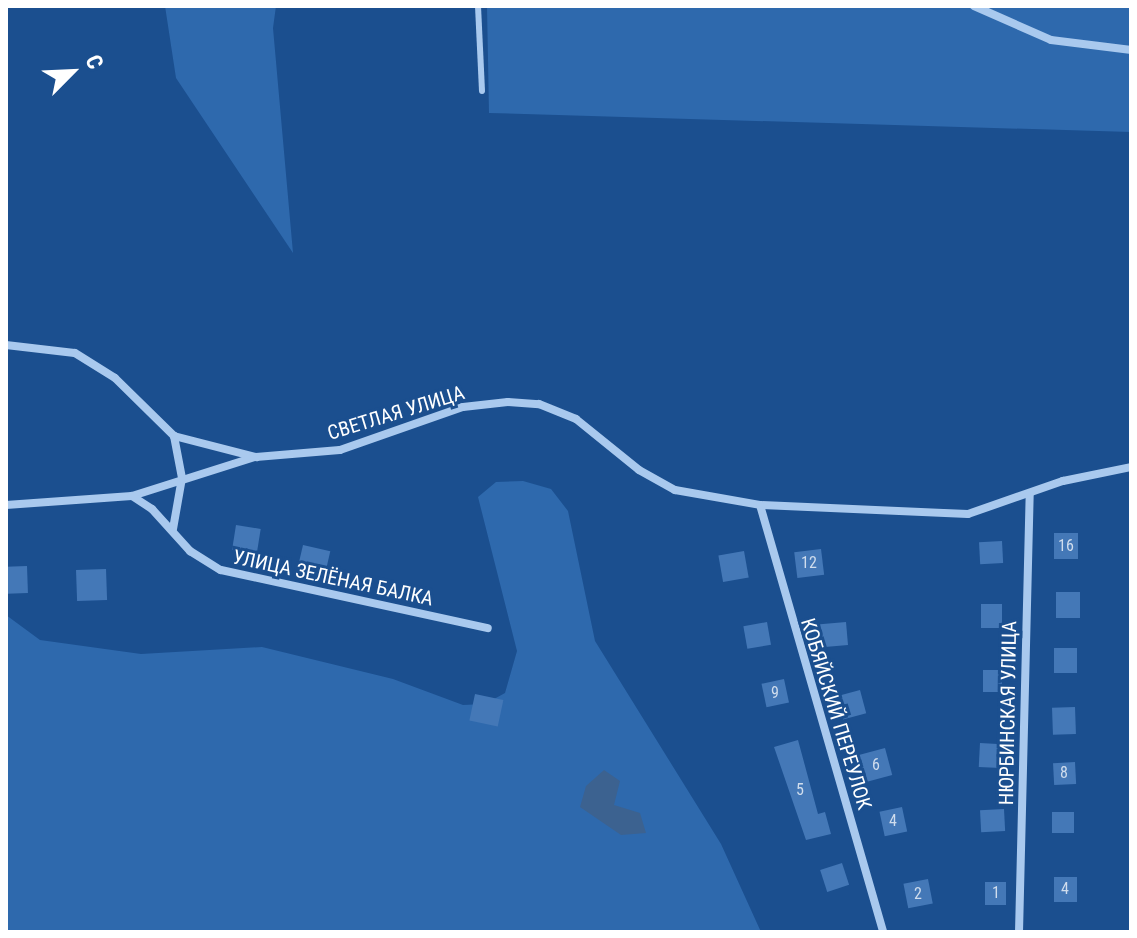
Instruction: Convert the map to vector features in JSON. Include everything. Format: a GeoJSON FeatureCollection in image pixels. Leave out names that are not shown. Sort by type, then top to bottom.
{"type":"FeatureCollection","features":[{"type":"Feature","properties":{"kind":"street"},"geometry":{"type":"LineString","coordinates":[[974,6],[1051,40],[1131,50]]}},
{"type":"Feature","properties":{"kind":"street"},"geometry":{"type":"LineString","coordinates":[[6,345],[75,353],[115,378],[174,436],[182,478],[173,529]]}},
{"type":"Feature","properties":{"kind":"street","name":"СВЕТЛАЯ УЛИЦА"},"geometry":{"type":"LineString","coordinates":[[174,436],[256,457],[340,450],[463,407],[539,404],[576,419],[639,470],[675,490],[760,505],[968,514],[1131,467]]}},
{"type":"Feature","properties":{"kind":"street"},"geometry":{"type":"LineString","coordinates":[[6,505],[132,496],[256,457]]}},
{"type":"Feature","properties":{"kind":"street","name":"НЮРБИНСКАЯ УЛИЦА"},"geometry":{"type":"LineString","coordinates":[[1019,932],[1030,494]]}},
{"type":"Feature","properties":{"kind":"street","name":"УЛИЦА ЗЕЛЁНАЯ БАЛКА"},"geometry":{"type":"LineString","coordinates":[[132,496],[173,529],[190,551],[221,570],[488,628]]}},
{"type":"Feature","properties":{"kind":"street","name":"КОБЯЙСКИЙ ПЕРЕУЛОК"},"geometry":{"type":"LineString","coordinates":[[760,505],[883,932]]}},
{"type":"Feature","properties":{"kind":"lane"},"geometry":{"type":"LineString","coordinates":[[478,6],[482,91]]}},
{"type":"Feature","properties":{"kind":"shaded area"},"geometry":{"type":"Polygon","coordinates":[[[165,6],[276,6],[273,28],[293,253],[176,78],[165,6]]]}},
{"type":"Feature","properties":{"kind":"shaded area"},"geometry":{"type":"Polygon","coordinates":[[[487,6],[1131,6],[1131,132],[489,113],[487,6]]]}},
{"type":"Feature","properties":{"kind":"shaded area"},"geometry":{"type":"Polygon","coordinates":[[[523,481],[551,489],[568,511],[595,641],[721,844],[761,932],[6,932],[6,615],[40,640],[141,654],[262,647],[393,679],[463,705],[485,704],[505,693],[517,651],[478,497],[496,482],[523,481]]]}},
{"type":"Feature","properties":{"kind":"shaded area"},"geometry":{"type":"Polygon","coordinates":[[[604,770],[620,781],[614,805],[640,813],[646,833],[621,835],[580,807],[586,786],[604,770]]]}},
{"type":"Feature","properties":{"kind":"building"},"geometry":{"type":"Polygon","coordinates":[[[236,525],[261,529],[257,554],[232,550],[236,525]]]}},
{"type":"Feature","properties":{"kind":"building"},"geometry":{"type":"Polygon","coordinates":[[[1054,533],[1078,533],[1078,559],[1054,559],[1054,533]]]}},
{"type":"Feature","properties":{"kind":"building"},"geometry":{"type":"Polygon","coordinates":[[[1002,541],[1003,563],[980,564],[979,542],[1002,541]]]}},
{"type":"Feature","properties":{"kind":"building"},"geometry":{"type":"Polygon","coordinates":[[[303,545],[330,551],[325,576],[297,569],[303,545]]]}},
{"type":"Feature","properties":{"kind":"building"},"geometry":{"type":"Polygon","coordinates":[[[821,549],[824,575],[797,578],[794,552],[821,549]]]}},
{"type":"Feature","properties":{"kind":"building"},"geometry":{"type":"Polygon","coordinates":[[[744,551],[749,578],[723,582],[718,556],[744,551]]]}},
{"type":"Feature","properties":{"kind":"building"},"geometry":{"type":"Polygon","coordinates":[[[27,566],[28,593],[7,594],[6,567],[27,566]]]}},
{"type":"Feature","properties":{"kind":"building"},"geometry":{"type":"Polygon","coordinates":[[[106,569],[107,600],[77,601],[76,570],[106,569]]]}},
{"type":"Feature","properties":{"kind":"building"},"geometry":{"type":"Polygon","coordinates":[[[1056,592],[1080,592],[1080,618],[1056,618],[1056,592]]]}},
{"type":"Feature","properties":{"kind":"building"},"geometry":{"type":"Polygon","coordinates":[[[981,604],[1002,604],[1002,628],[981,628],[981,604]]]}},
{"type":"Feature","properties":{"kind":"building"},"geometry":{"type":"Polygon","coordinates":[[[767,622],[771,645],[747,649],[743,626],[767,622]]]}},
{"type":"Feature","properties":{"kind":"building"},"geometry":{"type":"Polygon","coordinates":[[[846,622],[848,645],[822,647],[820,624],[846,622]]]}},
{"type":"Feature","properties":{"kind":"building"},"geometry":{"type":"Polygon","coordinates":[[[1054,648],[1077,648],[1077,673],[1054,673],[1054,648]]]}},
{"type":"Feature","properties":{"kind":"building"},"geometry":{"type":"Polygon","coordinates":[[[983,670],[1002,670],[1002,692],[983,692],[983,670]]]}},
{"type":"Feature","properties":{"kind":"building"},"geometry":{"type":"Polygon","coordinates":[[[784,679],[789,702],[766,707],[762,684],[784,679]]]}},
{"type":"Feature","properties":{"kind":"building"},"geometry":{"type":"Polygon","coordinates":[[[860,690],[866,713],[843,719],[837,696],[860,690]]]}},
{"type":"Feature","properties":{"kind":"building"},"geometry":{"type":"Polygon","coordinates":[[[475,694],[503,700],[498,726],[469,720],[475,694]]]}},
{"type":"Feature","properties":{"kind":"building"},"geometry":{"type":"Polygon","coordinates":[[[1075,707],[1076,734],[1053,735],[1052,708],[1075,707]]]}},
{"type":"Feature","properties":{"kind":"building"},"geometry":{"type":"Polygon","coordinates":[[[798,740],[818,814],[825,812],[831,834],[806,840],[774,747],[798,740]]]}},
{"type":"Feature","properties":{"kind":"building"},"geometry":{"type":"Polygon","coordinates":[[[980,743],[1002,744],[1001,768],[979,767],[980,743]]]}},
{"type":"Feature","properties":{"kind":"building"},"geometry":{"type":"Polygon","coordinates":[[[885,748],[892,775],[866,782],[859,755],[885,748]]]}},
{"type":"Feature","properties":{"kind":"building"},"geometry":{"type":"Polygon","coordinates":[[[1075,762],[1076,784],[1054,785],[1053,763],[1075,762]]]}},
{"type":"Feature","properties":{"kind":"building"},"geometry":{"type":"Polygon","coordinates":[[[902,807],[907,831],[885,836],[880,812],[902,807]]]}},
{"type":"Feature","properties":{"kind":"building"},"geometry":{"type":"Polygon","coordinates":[[[1004,809],[1005,831],[981,832],[980,810],[1004,809]]]}},
{"type":"Feature","properties":{"kind":"building"},"geometry":{"type":"Polygon","coordinates":[[[1052,812],[1074,812],[1074,833],[1052,833],[1052,812]]]}},
{"type":"Feature","properties":{"kind":"building"},"geometry":{"type":"Polygon","coordinates":[[[842,863],[849,885],[827,892],[820,870],[842,863]]]}},
{"type":"Feature","properties":{"kind":"building"},"geometry":{"type":"Polygon","coordinates":[[[1054,877],[1077,877],[1077,902],[1054,902],[1054,877]]]}},
{"type":"Feature","properties":{"kind":"building"},"geometry":{"type":"Polygon","coordinates":[[[928,879],[933,904],[908,908],[903,884],[928,879]]]}},
{"type":"Feature","properties":{"kind":"building"},"geometry":{"type":"Polygon","coordinates":[[[985,882],[1006,882],[1006,905],[985,905],[985,882]]]}}]}
